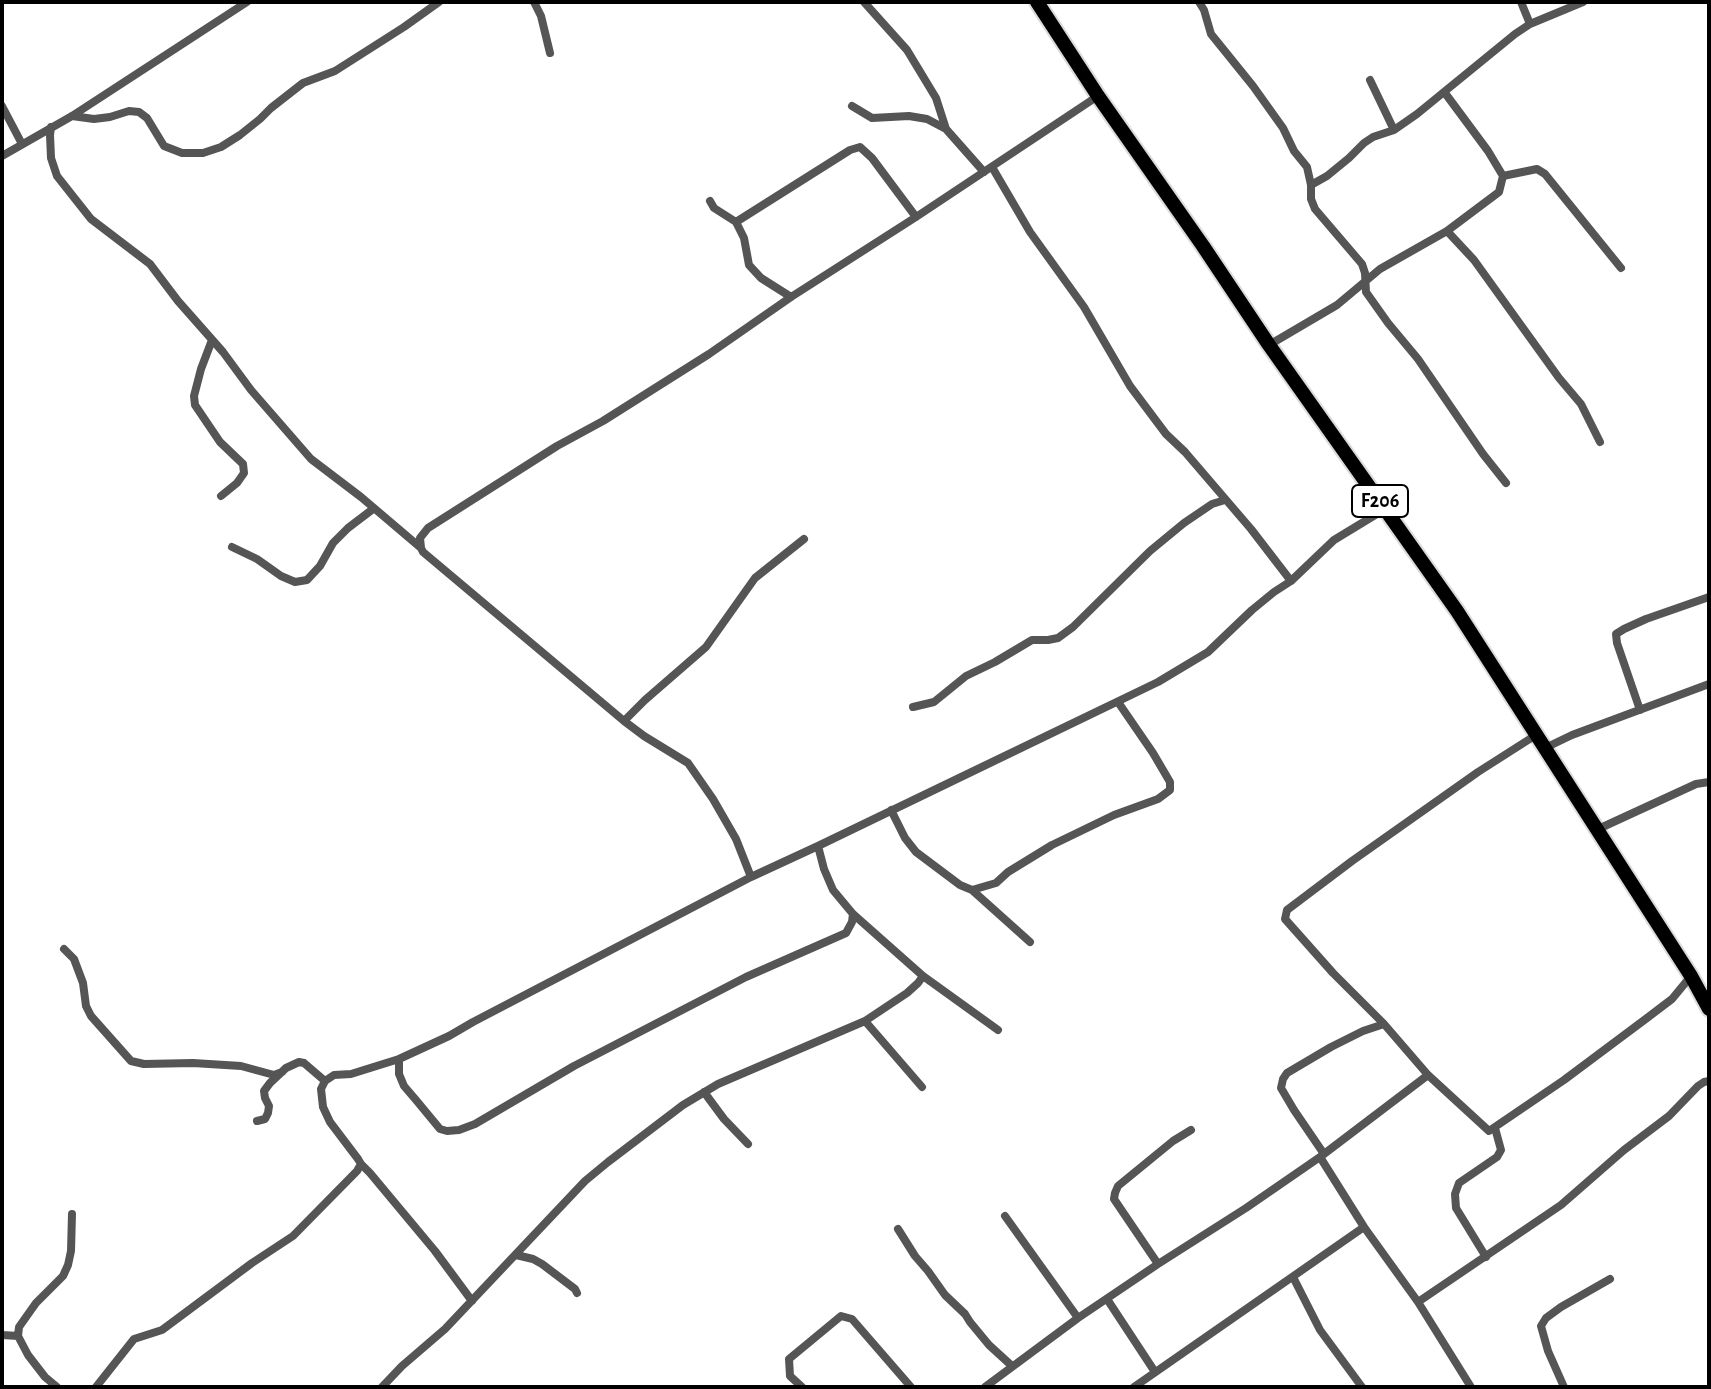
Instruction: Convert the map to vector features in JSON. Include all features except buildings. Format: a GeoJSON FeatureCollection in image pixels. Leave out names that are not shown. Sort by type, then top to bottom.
{"type":"FeatureCollection","features":[{"type":"Feature","properties":{"kind":"main road","name":"F206"},"geometry":{"type":"LineString","coordinates":[[1037,2],[1269,345],[1457,611],[1691,976],[1709,1009]]}},
{"type":"Feature","properties":{"kind":"street"},"geometry":{"type":"LineString","coordinates":[[2,156],[72,116],[247,2]]}},
{"type":"Feature","properties":{"kind":"street"},"geometry":{"type":"LineString","coordinates":[[72,116],[94,119],[129,111],[139,112],[147,118],[164,146],[182,153],[203,153],[221,147],[240,135],[303,83],[335,71],[439,2]]}},
{"type":"Feature","properties":{"kind":"street"},"geometry":{"type":"LineString","coordinates":[[534,2],[541,16],[550,53]]}},
{"type":"Feature","properties":{"kind":"street"},"geometry":{"type":"LineString","coordinates":[[864,2],[907,50],[936,98],[946,129]]}},
{"type":"Feature","properties":{"kind":"street"},"geometry":{"type":"LineString","coordinates":[[1199,2],[1211,34],[1253,86],[1307,167],[1315,209],[1362,264],[1366,292],[1506,483]]}},
{"type":"Feature","properties":{"kind":"street"},"geometry":{"type":"LineString","coordinates":[[1521,2],[1530,24]]}},
{"type":"Feature","properties":{"kind":"street"},"geometry":{"type":"LineString","coordinates":[[1311,185],[1327,176],[1364,143],[1394,130],[1445,93],[1515,34],[1530,24],[1583,2]]}},
{"type":"Feature","properties":{"kind":"street"},"geometry":{"type":"LineString","coordinates":[[1370,80],[1394,130]]}},
{"type":"Feature","properties":{"kind":"street"},"geometry":{"type":"LineString","coordinates":[[1269,345],[1337,305],[1394,260],[1447,231],[1499,192],[1503,176],[1445,93]]}},
{"type":"Feature","properties":{"kind":"street"},"geometry":{"type":"LineString","coordinates":[[421,548],[420,538],[428,528],[709,354],[1098,96]]}},
{"type":"Feature","properties":{"kind":"street"},"geometry":{"type":"LineString","coordinates":[[2,106],[22,144]]}},
{"type":"Feature","properties":{"kind":"street"},"geometry":{"type":"LineString","coordinates":[[852,106],[872,118],[909,116],[927,119],[946,129],[988,169],[1084,307],[1130,386],[1166,434],[1251,529],[1291,581]]}},
{"type":"Feature","properties":{"kind":"street"},"geometry":{"type":"LineString","coordinates":[[51,127],[51,158],[63,184],[91,219],[150,264],[311,459],[624,721],[688,763],[736,839],[751,877]]}},
{"type":"Feature","properties":{"kind":"street"},"geometry":{"type":"LineString","coordinates":[[736,222],[850,150],[860,147],[872,158],[916,217]]}},
{"type":"Feature","properties":{"kind":"street"},"geometry":{"type":"LineString","coordinates":[[1503,176],[1537,169],[1545,174],[1621,268]]}},
{"type":"Feature","properties":{"kind":"street"},"geometry":{"type":"LineString","coordinates":[[710,201],[714,208],[736,222],[744,238],[749,265],[761,278],[791,297]]}},
{"type":"Feature","properties":{"kind":"street"},"geometry":{"type":"LineString","coordinates":[[1447,231],[1474,260],[1581,404],[1600,442]]}},
{"type":"Feature","properties":{"kind":"street"},"geometry":{"type":"LineString","coordinates":[[212,340],[201,369],[194,396],[195,405],[220,442],[243,464],[244,473],[221,496]]}},
{"type":"Feature","properties":{"kind":"street"},"geometry":{"type":"LineString","coordinates":[[913,707],[934,702],[966,676],[1032,640],[1058,638],[1150,551],[1212,504],[1225,500]]}},
{"type":"Feature","properties":{"kind":"street"},"geometry":{"type":"LineString","coordinates":[[472,1301],[330,1122],[323,1107],[321,1089],[325,1081],[334,1075],[351,1074],[399,1059],[449,1036],[751,877],[1185,667],[1208,652],[1334,540],[1386,508]]}},
{"type":"Feature","properties":{"kind":"street"},"geometry":{"type":"LineString","coordinates":[[232,547],[257,559],[281,576],[295,582],[307,580],[320,566],[333,543],[373,509]]}},
{"type":"Feature","properties":{"kind":"street"},"geometry":{"type":"LineString","coordinates":[[624,721],[706,647],[755,578],[804,539]]}},
{"type":"Feature","properties":{"kind":"street"},"geometry":{"type":"LineString","coordinates":[[1640,710],[1616,634],[1646,619],[1709,597]]}},
{"type":"Feature","properties":{"kind":"street"},"geometry":{"type":"LineString","coordinates":[[1545,748],[1709,684]]}},
{"type":"Feature","properties":{"kind":"street"},"geometry":{"type":"LineString","coordinates":[[972,890],[996,883],[1044,849],[1114,815],[1158,799],[1170,790],[1170,782],[1153,753],[1118,702]]}},
{"type":"Feature","properties":{"kind":"street"},"geometry":{"type":"LineString","coordinates":[[1536,735],[1399,827],[1287,910],[1285,919],[1428,1075],[1489,1131],[1564,1080],[1672,999],[1691,976]]}},
{"type":"Feature","properties":{"kind":"street"},"geometry":{"type":"LineString","coordinates":[[1596,830],[1696,784],[1709,782]]}},
{"type":"Feature","properties":{"kind":"street"},"geometry":{"type":"LineString","coordinates":[[891,810],[916,852],[960,885],[972,890],[1030,942]]}},
{"type":"Feature","properties":{"kind":"street"},"geometry":{"type":"LineString","coordinates":[[818,846],[833,890],[853,914],[923,976],[998,1030]]}},
{"type":"Feature","properties":{"kind":"street"},"geometry":{"type":"LineString","coordinates":[[399,1059],[399,1074],[404,1086],[440,1129],[459,1130],[746,977],[846,933],[853,914]]}},
{"type":"Feature","properties":{"kind":"street"},"geometry":{"type":"LineString","coordinates":[[64,949],[74,959],[91,1016],[131,1061],[144,1064],[241,1066],[274,1075],[299,1062],[325,1081]]}},
{"type":"Feature","properties":{"kind":"street"},"geometry":{"type":"LineString","coordinates":[[382,1387],[445,1329],[585,1181],[683,1105],[735,1075],[865,1021],[907,993],[923,976]]}},
{"type":"Feature","properties":{"kind":"street"},"geometry":{"type":"LineString","coordinates":[[865,1021],[922,1087]]}},
{"type":"Feature","properties":{"kind":"street"},"geometry":{"type":"LineString","coordinates":[[1384,1024],[1331,1047],[1287,1073],[1281,1088],[1364,1227],[1418,1302],[1471,1387]]}},
{"type":"Feature","properties":{"kind":"street"},"geometry":{"type":"LineString","coordinates":[[257,1121],[265,1119],[268,1113],[264,1091],[282,1072]]}},
{"type":"Feature","properties":{"kind":"street"},"geometry":{"type":"LineString","coordinates":[[985,1387],[1078,1318],[1322,1155],[1428,1075]]}},
{"type":"Feature","properties":{"kind":"street"},"geometry":{"type":"LineString","coordinates":[[1418,1302],[1561,1205],[1669,1116],[1698,1086],[1709,1081]]}},
{"type":"Feature","properties":{"kind":"street"},"geometry":{"type":"LineString","coordinates":[[704,1092],[748,1144]]}},
{"type":"Feature","properties":{"kind":"street"},"geometry":{"type":"LineString","coordinates":[[1486,1257],[1456,1208],[1455,1194],[1459,1183],[1497,1157],[1501,1150],[1495,1128]]}},
{"type":"Feature","properties":{"kind":"street"},"geometry":{"type":"LineString","coordinates":[[1158,1264],[1114,1199],[1115,1193],[1118,1186],[1191,1130]]}},
{"type":"Feature","properties":{"kind":"street"},"geometry":{"type":"LineString","coordinates":[[96,1387],[134,1339],[162,1330],[293,1236],[361,1164]]}},
{"type":"Feature","properties":{"kind":"street"},"geometry":{"type":"LineString","coordinates":[[57,1387],[28,1355],[18,1336],[19,1327],[36,1303],[63,1276],[68,1265],[72,1214]]}},
{"type":"Feature","properties":{"kind":"street"},"geometry":{"type":"LineString","coordinates":[[1005,1216],[1078,1318]]}},
{"type":"Feature","properties":{"kind":"street"},"geometry":{"type":"LineString","coordinates":[[1134,1387],[1364,1227]]}},
{"type":"Feature","properties":{"kind":"street"},"geometry":{"type":"LineString","coordinates":[[898,1229],[945,1295],[1012,1366]]}},
{"type":"Feature","properties":{"kind":"street"},"geometry":{"type":"LineString","coordinates":[[516,1255],[542,1264],[577,1293]]}},
{"type":"Feature","properties":{"kind":"street"},"geometry":{"type":"LineString","coordinates":[[1293,1277],[1320,1330],[1362,1387]]}},
{"type":"Feature","properties":{"kind":"street"},"geometry":{"type":"LineString","coordinates":[[1564,1387],[1541,1326],[1561,1307],[1610,1279]]}},
{"type":"Feature","properties":{"kind":"street"},"geometry":{"type":"LineString","coordinates":[[1107,1299],[1155,1372]]}},
{"type":"Feature","properties":{"kind":"street"},"geometry":{"type":"LineString","coordinates":[[802,1387],[790,1376],[789,1359],[841,1316],[852,1319],[911,1387]]}},
{"type":"Feature","properties":{"kind":"street"},"geometry":{"type":"LineString","coordinates":[[2,1335],[18,1336]]}}]}
